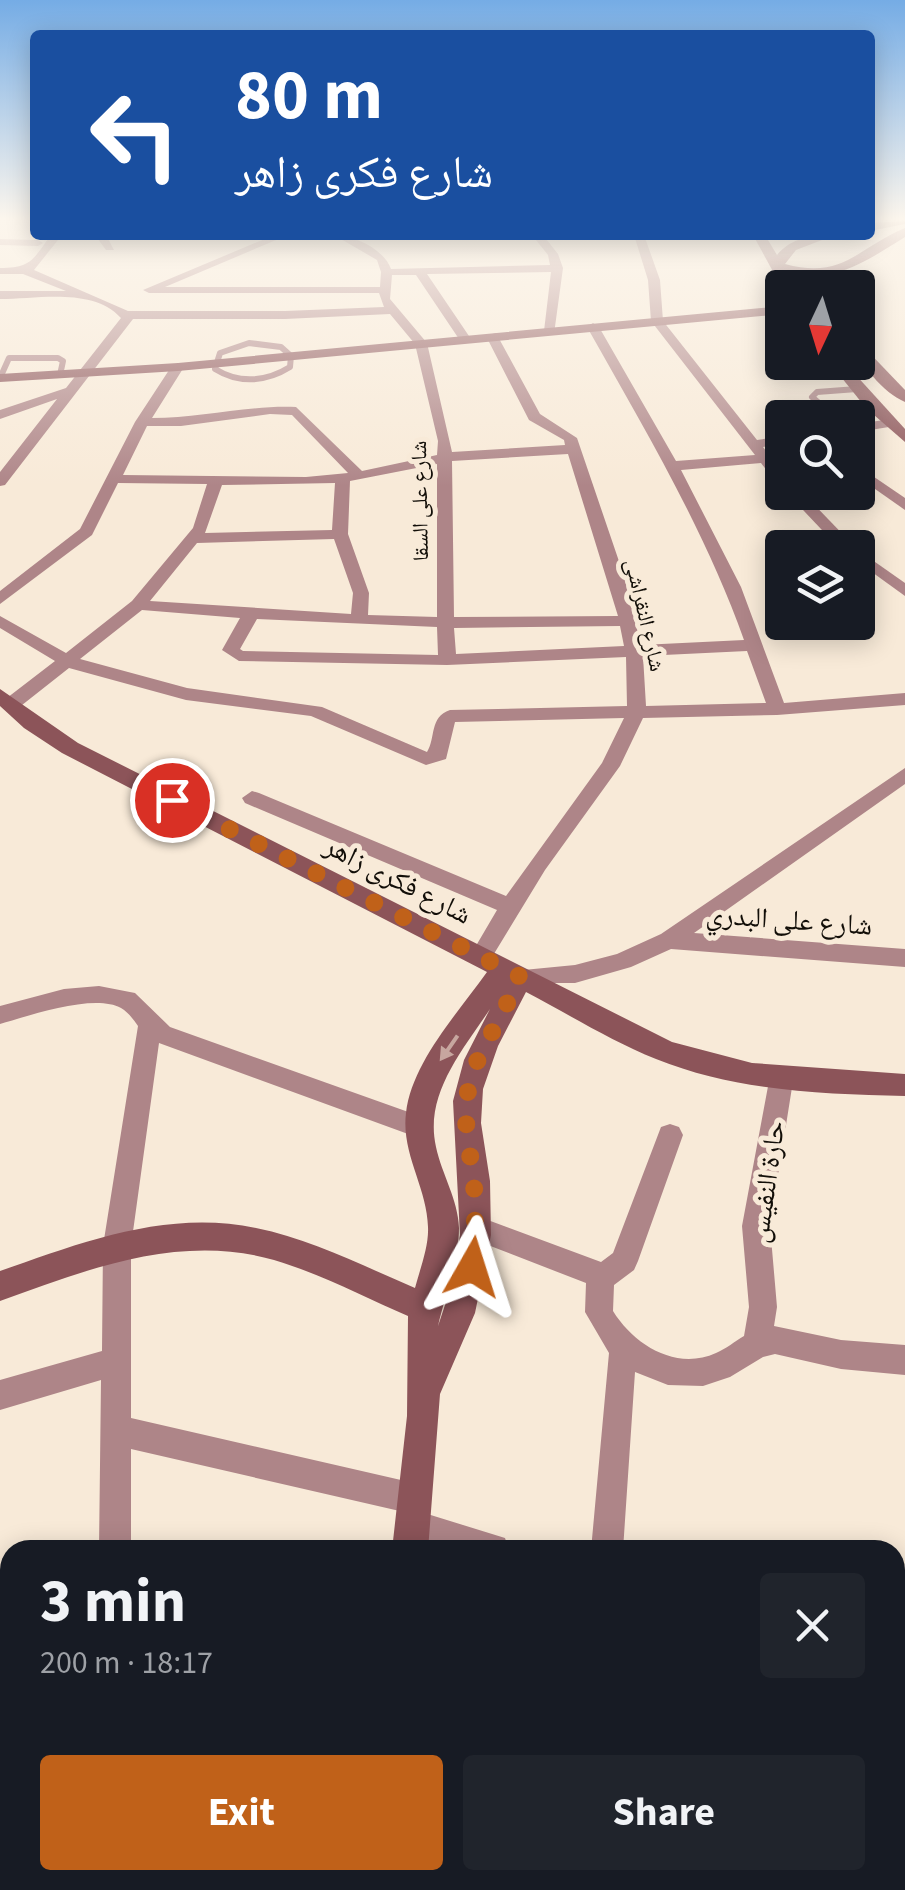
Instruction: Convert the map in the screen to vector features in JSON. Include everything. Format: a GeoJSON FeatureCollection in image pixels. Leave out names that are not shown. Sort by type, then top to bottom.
{"type":"FeatureCollection","features":[{"type":"Feature","properties":{"kind":"street"},"geometry":{"type":"LineString","coordinates":[[116,309],[124,313],[285,315],[391,310],[421,343]]}},
{"type":"Feature","properties":{"kind":"street"},"geometry":{"type":"LineString","coordinates":[[0,482],[123,326],[128,309]]}},
{"type":"Feature","properties":{"kind":"street"},"geometry":{"type":"LineString","coordinates":[[284,309],[285,315]]}},
{"type":"Feature","properties":{"kind":"street"},"geometry":{"type":"LineString","coordinates":[[445,309],[465,339]]}},
{"type":"Feature","properties":{"kind":"street"},"geometry":{"type":"LineString","coordinates":[[550,331],[552,309]]}},
{"type":"Feature","properties":{"kind":"street"},"geometry":{"type":"LineString","coordinates":[[656,309],[657,320],[763,460]]}},
{"type":"Feature","properties":{"kind":"street"},"geometry":{"type":"LineString","coordinates":[[0,378],[214,364],[765,311]]}},
{"type":"Feature","properties":{"kind":"street"},"geometry":{"type":"LineString","coordinates":[[593,326],[672,466],[733,587],[777,709]]}},
{"type":"Feature","properties":{"kind":"street"},"geometry":{"type":"LineString","coordinates":[[111,479],[351,477],[446,458],[574,449],[567,433],[534,417],[492,336]]}},
{"type":"Feature","properties":{"kind":"street","name":"شارع على السقا"},"geometry":{"type":"LineString","coordinates":[[421,343],[446,458],[442,538],[447,660]]}},
{"type":"Feature","properties":{"kind":"street"},"geometry":{"type":"LineString","coordinates":[[0,599],[86,532],[142,422],[178,367]]}},
{"type":"Feature","properties":{"kind":"street"},"geometry":{"type":"LineString","coordinates":[[875,369],[905,398]]}},
{"type":"Feature","properties":{"kind":"street"},"geometry":{"type":"LineString","coordinates":[[850,380],[867,400]]}},
{"type":"Feature","properties":{"kind":"street"},"geometry":{"type":"LineString","coordinates":[[0,415],[68,391]]}},
{"type":"Feature","properties":{"kind":"street"},"geometry":{"type":"LineString","coordinates":[[875,409],[905,437]]}},
{"type":"Feature","properties":{"kind":"street"},"geometry":{"type":"LineString","coordinates":[[142,422],[181,422],[270,410],[296,412],[351,477]]}},
{"type":"Feature","properties":{"kind":"street"},"geometry":{"type":"LineString","coordinates":[[875,425],[890,423]]}},
{"type":"Feature","properties":{"kind":"street"},"geometry":{"type":"LineString","coordinates":[[751,445],[765,443]]}},
{"type":"Feature","properties":{"kind":"street","name":"شارع النقراشى"},"geometry":{"type":"LineString","coordinates":[[502,967],[510,906],[621,748],[636,710],[638,690],[625,621],[574,449]]}},
{"type":"Feature","properties":{"kind":"street"},"geometry":{"type":"LineString","coordinates":[[672,466],[763,460]]}},
{"type":"Feature","properties":{"kind":"street"},"geometry":{"type":"LineString","coordinates":[[351,477],[340,534],[361,593],[358,621]]}},
{"type":"Feature","properties":{"kind":"street"},"geometry":{"type":"LineString","coordinates":[[5,700],[70,662],[138,605],[194,538],[216,481]]}},
{"type":"Feature","properties":{"kind":"street"},"geometry":{"type":"LineString","coordinates":[[875,483],[905,505]]}},
{"type":"Feature","properties":{"kind":"street"},"geometry":{"type":"LineString","coordinates":[[811,510],[830,530]]}},
{"type":"Feature","properties":{"kind":"street"},"geometry":{"type":"LineString","coordinates":[[194,538],[340,534]]}},
{"type":"Feature","properties":{"kind":"street"},"geometry":{"type":"LineString","coordinates":[[875,568],[905,590]]}},
{"type":"Feature","properties":{"kind":"street"},"geometry":{"type":"LineString","coordinates":[[138,605],[448,624],[625,621]]}},
{"type":"Feature","properties":{"kind":"street"},"geometry":{"type":"LineString","coordinates":[[251,614],[231,650],[239,656],[447,660],[756,646]]}},
{"type":"Feature","properties":{"kind":"street"},"geometry":{"type":"LineString","coordinates":[[0,621],[70,662],[186,694],[315,711],[426,759],[439,755],[443,724],[450,716],[777,709],[905,699]]}},
{"type":"Feature","properties":{"kind":"street","name":"شارع فكرى زاهر"},"geometry":{"type":"LineString","coordinates":[[5,700],[70,748],[681,1057],[740,1075],[781,1081],[905,1085]]}},
{"type":"Feature","properties":{"kind":"street"},"geometry":{"type":"LineString","coordinates":[[502,967],[575,974],[623,961],[668,940],[905,774]]}},
{"type":"Feature","properties":{"kind":"street"},"geometry":{"type":"LineString","coordinates":[[252,798],[510,906]]}},
{"type":"Feature","properties":{"kind":"street","name":"شارع على البدري"},"geometry":{"type":"LineString","coordinates":[[668,940],[905,958]]}},
{"type":"Feature","properties":{"kind":"street"},"geometry":{"type":"LineString","coordinates":[[412,1525],[426,1387],[421,1346],[424,1307],[439,1263],[444,1230],[440,1198],[426,1165],[420,1127],[424,1096],[436,1067],[502,967]]}},
{"type":"Feature","properties":{"kind":"street"},"geometry":{"type":"LineString","coordinates":[[426,1387],[462,1307],[477,1228],[475,1178],[466,1122],[468,1090],[502,967]]}},
{"type":"Feature","properties":{"kind":"street"},"geometry":{"type":"LineString","coordinates":[[0,1015],[56,1001],[107,995],[133,1003],[150,1024],[178,1040],[420,1127]]}},
{"type":"Feature","properties":{"kind":"street"},"geometry":{"type":"LineString","coordinates":[[115,1540],[117,1246],[150,1024]]}},
{"type":"Feature","properties":{"kind":"street","name":"حارة النفيس"},"geometry":{"type":"LineString","coordinates":[[757,1343],[763,1307],[756,1226],[781,1081]]}},
{"type":"Feature","properties":{"kind":"street"},"geometry":{"type":"LineString","coordinates":[[670,1135],[624,1261],[600,1278],[600,1317],[624,1348],[658,1368],[697,1372],[722,1366],[757,1343],[785,1341],[840,1355],[905,1360]]}},
{"type":"Feature","properties":{"kind":"street"},"geometry":{"type":"LineString","coordinates":[[477,1228],[590,1269],[600,1278]]}},
{"type":"Feature","properties":{"kind":"street"},"geometry":{"type":"LineString","coordinates":[[0,1286],[117,1246],[185,1237],[251,1240],[424,1307]]}},
{"type":"Feature","properties":{"kind":"street"},"geometry":{"type":"LineString","coordinates":[[608,1540],[617,1392],[624,1348]]}},
{"type":"Feature","properties":{"kind":"street"},"geometry":{"type":"LineString","coordinates":[[0,1395],[117,1361]]}},
{"type":"Feature","properties":{"kind":"street"},"geometry":{"type":"LineString","coordinates":[[116,1430],[460,1540]]}},
{"type":"Feature","properties":{"kind":"lane"},"geometry":{"type":"LineString","coordinates":[[0,378],[8,358],[16,354],[58,358],[63,361],[60,375]]}},
{"type":"Feature","properties":{"kind":"lane"},"geometry":{"type":"LineString","coordinates":[[815,400],[812,398],[817,392],[857,389]]}},
{"type":"Feature","properties":{"kind":"route"},"geometry":{"type":"LineString","coordinates":[[172,800],[521,977],[478,1059],[468,1090],[467,1138],[475,1178],[477,1228],[472,1267]]}}]}
